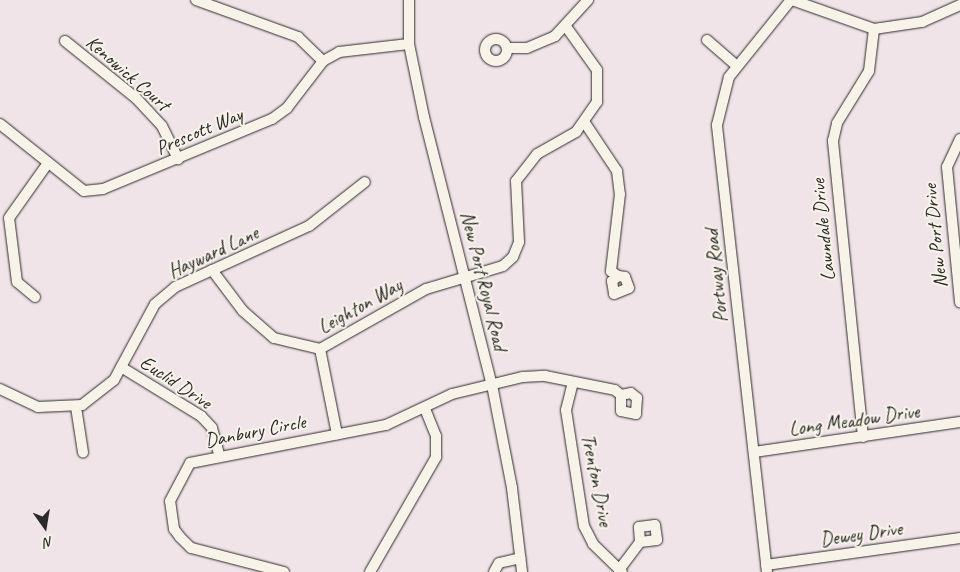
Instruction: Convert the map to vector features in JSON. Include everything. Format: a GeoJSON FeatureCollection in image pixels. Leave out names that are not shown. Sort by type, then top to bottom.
{"type":"FeatureCollection","features":[{"type":"Feature","properties":{"kind":"street"},"geometry":{"type":"LineString","coordinates":[[196,0],[298,37],[323,62]]}},
{"type":"Feature","properties":{"kind":"street","name":"New Port Royal Road"},"geometry":{"type":"LineString","coordinates":[[409,0],[410,44],[492,385],[522,572]]}},
{"type":"Feature","properties":{"kind":"street"},"geometry":{"type":"LineString","coordinates":[[508,48],[527,48],[567,28],[588,0]]}},
{"type":"Feature","properties":{"kind":"street"},"geometry":{"type":"LineString","coordinates":[[791,0],[874,29],[922,22],[960,5]]}},
{"type":"Feature","properties":{"kind":"street","name":"Portway Road"},"geometry":{"type":"LineString","coordinates":[[766,568],[717,125],[721,98],[737,66],[791,0]]}},
{"type":"Feature","properties":{"kind":"street"},"geometry":{"type":"LineString","coordinates":[[567,28],[587,53],[599,78],[597,102],[585,123],[617,171],[619,231],[611,271],[618,276]]}},
{"type":"Feature","properties":{"kind":"street","name":"Lawndale Drive"},"geometry":{"type":"LineString","coordinates":[[864,437],[833,141],[838,122],[869,71],[874,29]]}},
{"type":"Feature","properties":{"kind":"street"},"geometry":{"type":"LineString","coordinates":[[707,40],[737,66]]}},
{"type":"Feature","properties":{"kind":"street","name":"Kenowick Court"},"geometry":{"type":"LineString","coordinates":[[66,41],[136,98],[162,126],[178,159]]}},
{"type":"Feature","properties":{"kind":"street","name":"Prescott Way"},"geometry":{"type":"LineString","coordinates":[[0,124],[84,191],[103,190],[272,119],[287,108],[323,62],[339,52],[410,44]]}},
{"type":"Feature","properties":{"kind":"street","name":"Leighton Way"},"geometry":{"type":"LineString","coordinates":[[212,270],[243,311],[274,338],[320,349],[426,288],[464,274],[503,266],[513,258],[520,242],[516,181],[537,154],[585,123]]}},
{"type":"Feature","properties":{"kind":"street","name":"New Port Drive"},"geometry":{"type":"LineString","coordinates":[[960,139],[946,167],[946,185],[960,302]]}},
{"type":"Feature","properties":{"kind":"street"},"geometry":{"type":"LineString","coordinates":[[36,297],[17,282],[9,218],[48,163]]}},
{"type":"Feature","properties":{"kind":"street","name":"Hayward Lane"},"geometry":{"type":"LineString","coordinates":[[0,389],[38,407],[76,407],[99,394],[122,367],[155,304],[175,287],[310,226],[365,182]]}},
{"type":"Feature","properties":{"kind":"street"},"geometry":{"type":"LineString","coordinates":[[320,349],[336,434]]}},
{"type":"Feature","properties":{"kind":"street","name":"Euclid Drive"},"geometry":{"type":"LineString","coordinates":[[122,367],[200,416],[212,428],[219,454]]}},
{"type":"Feature","properties":{"kind":"street","name":"Danbury Circle"},"geometry":{"type":"LineString","coordinates":[[284,572],[191,548],[174,529],[170,502],[183,473],[190,463],[219,454],[386,425],[424,409],[452,394],[545,376],[621,396]]}},
{"type":"Feature","properties":{"kind":"street","name":"Trenton Drive"},"geometry":{"type":"LineString","coordinates":[[573,382],[566,410],[584,526],[593,544],[620,571]]}},
{"type":"Feature","properties":{"kind":"street"},"geometry":{"type":"LineString","coordinates":[[76,407],[83,452]]}},
{"type":"Feature","properties":{"kind":"street"},"geometry":{"type":"LineString","coordinates":[[370,572],[436,457],[436,436],[424,409]]}},
{"type":"Feature","properties":{"kind":"street","name":"Long Meadow Drive"},"geometry":{"type":"LineString","coordinates":[[754,452],[960,422]]}},
{"type":"Feature","properties":{"kind":"street","name":"Dewey Drive"},"geometry":{"type":"LineString","coordinates":[[766,568],[960,538]]}},
{"type":"Feature","properties":{"kind":"street"},"geometry":{"type":"LineString","coordinates":[[620,571],[640,542]]}},
{"type":"Feature","properties":{"kind":"street"},"geometry":{"type":"LineString","coordinates":[[494,572],[499,563],[520,558]]}}]}
